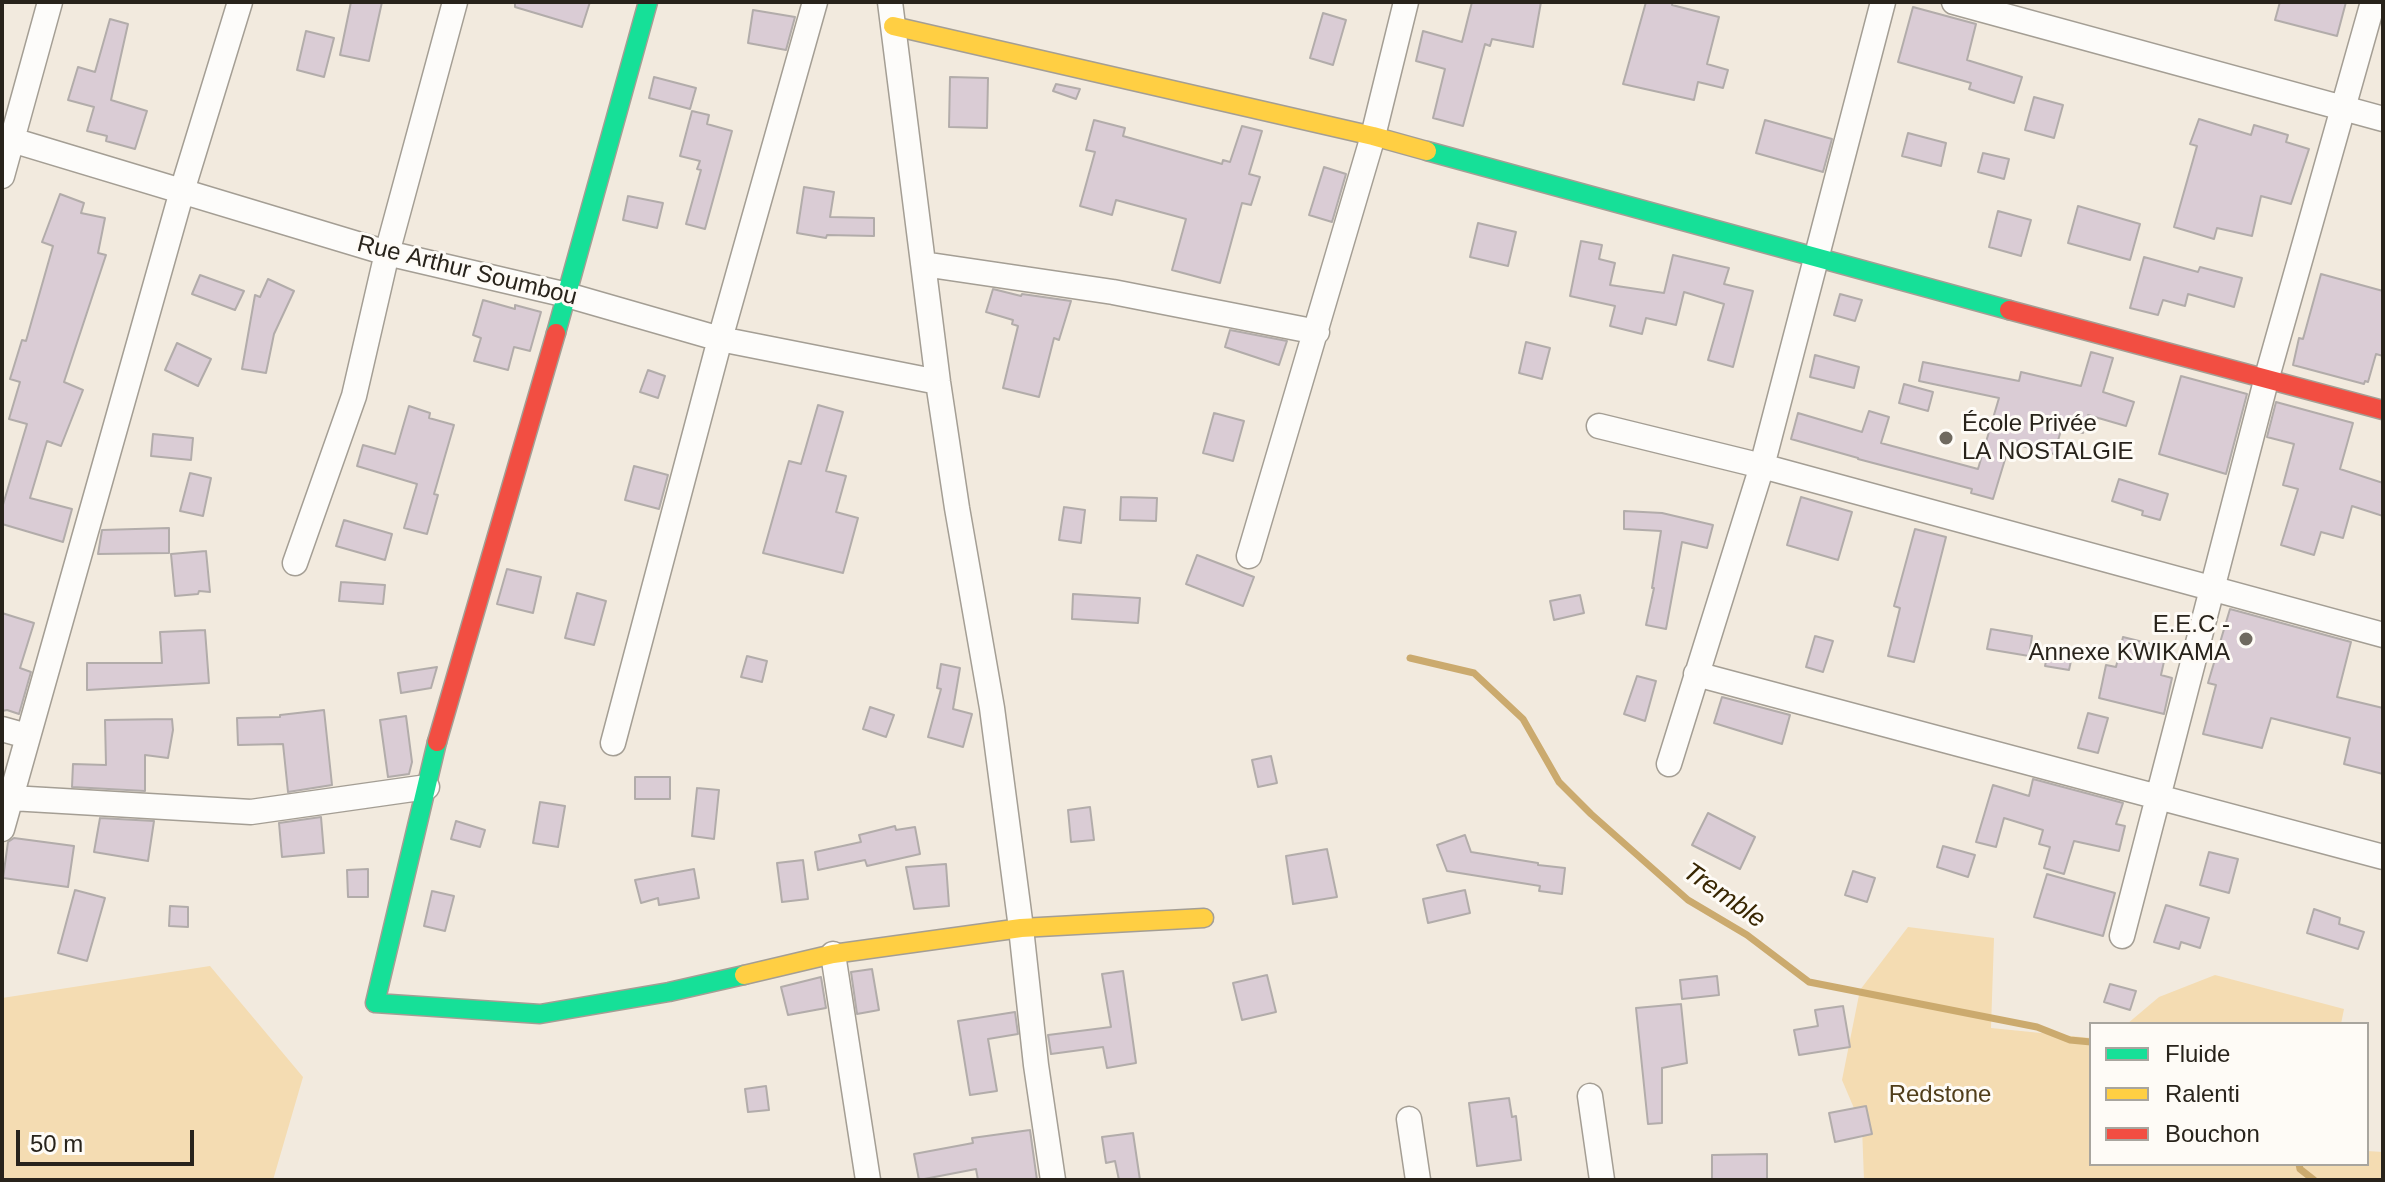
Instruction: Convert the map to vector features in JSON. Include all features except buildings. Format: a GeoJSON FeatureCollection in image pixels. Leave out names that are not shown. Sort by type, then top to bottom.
{"type":"FeatureCollection","features":[{"type":"Feature","properties":{"kind":"street"},"geometry":{"type":"LineString","coordinates":[[2,176],[7,139],[50,2]]}},
{"type":"Feature","properties":{"kind":"street"},"geometry":{"type":"LineString","coordinates":[[2,829],[182,191],[240,2]]}},
{"type":"Feature","properties":{"kind":"street"},"geometry":{"type":"LineString","coordinates":[[295,563],[354,396],[387,253],[455,2]]}},
{"type":"Feature","properties":{"kind":"street"},"geometry":{"type":"LineString","coordinates":[[648,2],[567,295],[450,695],[375,1003],[540,1014],[669,992],[833,954],[1021,928],[1204,918]]}},
{"type":"Feature","properties":{"kind":"street"},"geometry":{"type":"LineString","coordinates":[[613,743],[720,339],[815,2]]}},
{"type":"Feature","properties":{"kind":"street"},"geometry":{"type":"LineString","coordinates":[[1249,556],[1373,136],[1406,2]]}},
{"type":"Feature","properties":{"kind":"street"},"geometry":{"type":"LineString","coordinates":[[1669,764],[1762,466],[1883,2]]}},
{"type":"Feature","properties":{"kind":"street"},"geometry":{"type":"LineString","coordinates":[[1954,2],[2383,119]]}},
{"type":"Feature","properties":{"kind":"street"},"geometry":{"type":"LineString","coordinates":[[2122,936],[2267,377],[2373,2]]}},
{"type":"Feature","properties":{"kind":"street"},"geometry":{"type":"LineString","coordinates":[[1053,1180],[992,708],[938,382],[891,14],[1373,136],[2383,410]]}},
{"type":"Feature","properties":{"kind":"street","name":"Rue Arthur Soumbou"},"geometry":{"type":"LineString","coordinates":[[7,139],[387,253],[567,295],[720,339],[938,382]]}},
{"type":"Feature","properties":{"kind":"street"},"geometry":{"type":"LineString","coordinates":[[923,264],[1113,292],[1317,332]]}},
{"type":"Feature","properties":{"kind":"street"},"geometry":{"type":"LineString","coordinates":[[1599,426],[1762,466],[2383,635]]}},
{"type":"Feature","properties":{"kind":"street"},"geometry":{"type":"LineString","coordinates":[[1696,674],[2383,857]]}},
{"type":"Feature","properties":{"kind":"street"},"geometry":{"type":"LineString","coordinates":[[2,729],[27,736]]}},
{"type":"Feature","properties":{"kind":"street"},"geometry":{"type":"LineString","coordinates":[[11,798],[251,812],[427,787]]}},
{"type":"Feature","properties":{"kind":"street"},"geometry":{"type":"LineString","coordinates":[[833,954],[868,1180]]}},
{"type":"Feature","properties":{"kind":"street"},"geometry":{"type":"LineString","coordinates":[[1590,1096],[1602,1180]]}},
{"type":"Feature","properties":{"kind":"street"},"geometry":{"type":"LineString","coordinates":[[1409,1119],[1418,1180]]}},
{"type":"Feature","properties":{"kind":"green space","name":"Redstone"},"geometry":{"type":"Polygon","coordinates":[[[1908,927],[1994,938],[1991,1028],[2089,1038],[2089,1166],[2369,1166],[2369,1151],[2383,1152],[2383,1180],[1864,1180],[1862,1127],[1842,1080],[1860,990],[1908,927]]]}},
{"type":"Feature","properties":{"kind":"green space"},"geometry":{"type":"Polygon","coordinates":[[[210,966],[303,1077],[273,1180],[2,1180],[2,998],[210,966]]]}},
{"type":"Feature","properties":{"kind":"green space"},"geometry":{"type":"Polygon","coordinates":[[[2215,975],[2344,1009],[2341,1022],[2129,1022],[2159,997],[2215,975]]]}},
{"type":"Feature","properties":{"kind":"waterway","name":"Tremble"},"geometry":{"type":"LineString","coordinates":[[1410,658],[1474,673],[1523,719],[1559,782],[1591,814],[1688,900],[1747,935],[1809,982],[2037,1027],[2070,1040],[2089,1042]]}},
{"type":"Feature","properties":{"kind":"waterway","name":"Tremble"},"geometry":{"type":"LineString","coordinates":[[2299,1166],[2314,1180]]}},
{"type":"Feature","properties":{"kind":"traffic: fast"},"geometry":{"type":"LineString","coordinates":[[556,333],[648,2]]}},
{"type":"Feature","properties":{"kind":"traffic: fast"},"geometry":{"type":"LineString","coordinates":[[1427,151],[2009,310]]}},
{"type":"Feature","properties":{"kind":"traffic: fast"},"geometry":{"type":"LineString","coordinates":[[437,742],[375,1003],[540,1014],[669,992],[744,975]]}},
{"type":"Feature","properties":{"kind":"traffic: slow"},"geometry":{"type":"LineString","coordinates":[[893,26],[1427,151]]}},
{"type":"Feature","properties":{"kind":"traffic: slow"},"geometry":{"type":"LineString","coordinates":[[744,975],[833,954],[1021,928],[1204,918]]}},
{"type":"Feature","properties":{"kind":"traffic: jam"},"geometry":{"type":"LineString","coordinates":[[2009,310],[2383,410]]}},
{"type":"Feature","properties":{"kind":"traffic: jam"},"geometry":{"type":"LineString","coordinates":[[437,742],[556,333]]}},
{"type":"Feature","properties":{"kind":"place","name":"École Privée LA NOSTALGIE"},"geometry":{"type":"Point","coordinates":[1946,438]}},
{"type":"Feature","properties":{"kind":"place","name":"E.E.C - Annexe KWIKAMA"},"geometry":{"type":"Point","coordinates":[2246,639]}}]}
